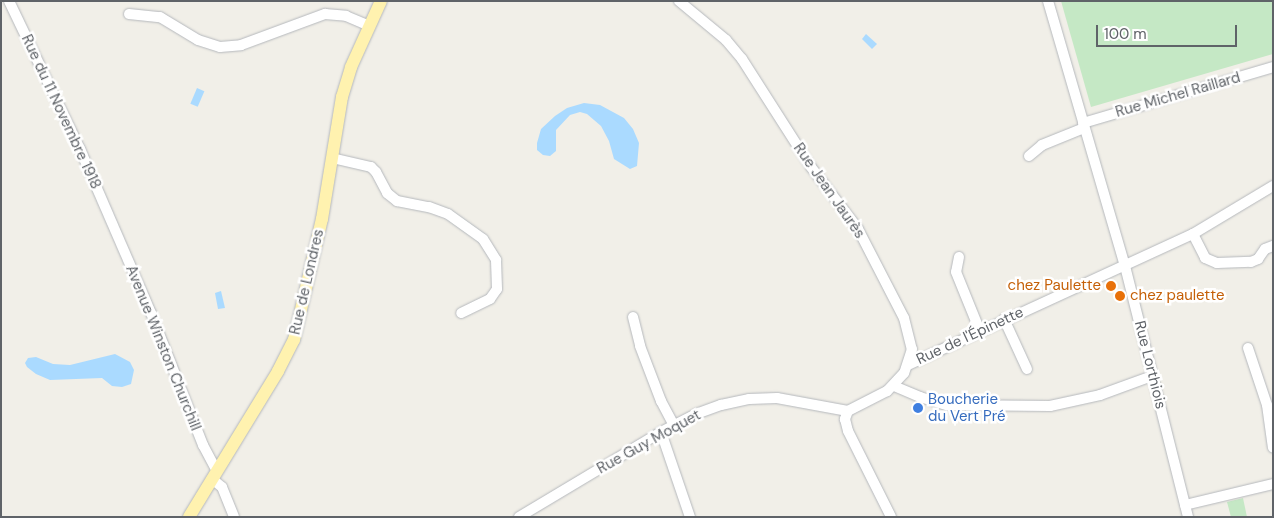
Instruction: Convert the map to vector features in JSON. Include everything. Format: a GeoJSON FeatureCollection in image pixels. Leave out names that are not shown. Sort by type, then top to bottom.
{"type":"FeatureCollection","features":[{"type":"Feature","properties":{"kind":"main road","name":"Rue de Londres"},"geometry":{"type":"LineString","coordinates":[[189,517],[278,371],[294,340],[318,238],[344,89],[351,67],[381,1]]}},
{"type":"Feature","properties":{"kind":"street","name":"Rue du 11 Novembre 1918"},"geometry":{"type":"LineString","coordinates":[[9,1],[72,131],[111,224]]}},
{"type":"Feature","properties":{"kind":"street","name":"Rue Jean Jaurès"},"geometry":{"type":"LineString","coordinates":[[679,1],[735,49],[811,167],[858,229],[904,318],[912,349],[908,365],[894,386],[848,410]]}},
{"type":"Feature","properties":{"kind":"street","name":"Rue Lorthiois"},"geometry":{"type":"LineString","coordinates":[[1048,1],[1125,266],[1188,517]]}},
{"type":"Feature","properties":{"kind":"street"},"geometry":{"type":"LineString","coordinates":[[129,14],[160,17],[198,40],[220,47],[241,45],[325,14],[346,16],[370,26]]}},
{"type":"Feature","properties":{"kind":"street","name":"Rue Michel Raillard"},"geometry":{"type":"LineString","coordinates":[[1084,125],[1273,67]]}},
{"type":"Feature","properties":{"kind":"street"},"geometry":{"type":"LineString","coordinates":[[1029,156],[1042,145],[1084,125]]}},
{"type":"Feature","properties":{"kind":"street"},"geometry":{"type":"LineString","coordinates":[[332,158],[371,167],[376,172],[387,193],[397,201],[428,207],[448,214],[484,239],[496,260],[497,289],[490,299],[461,313]]}},
{"type":"Feature","properties":{"kind":"street","name":"Rue de l'Épinette"},"geometry":{"type":"LineString","coordinates":[[908,365],[1004,319],[1193,234],[1273,186]]}},
{"type":"Feature","properties":{"kind":"street","name":"Avenue Winston Churchill"},"geometry":{"type":"LineString","coordinates":[[111,224],[151,313],[215,475],[234,517]]}},
{"type":"Feature","properties":{"kind":"street"},"geometry":{"type":"LineString","coordinates":[[1193,234],[1205,258],[1217,263],[1251,262],[1258,259],[1266,249],[1273,246]]}},
{"type":"Feature","properties":{"kind":"street"},"geometry":{"type":"LineString","coordinates":[[959,257],[956,272],[980,331]]}},
{"type":"Feature","properties":{"kind":"street"},"geometry":{"type":"LineString","coordinates":[[633,317],[646,364],[661,401],[674,425]]}},
{"type":"Feature","properties":{"kind":"street"},"geometry":{"type":"LineString","coordinates":[[1004,319],[1027,369]]}},
{"type":"Feature","properties":{"kind":"street"},"geometry":{"type":"LineString","coordinates":[[1248,348],[1267,405],[1273,448]]}},
{"type":"Feature","properties":{"kind":"street"},"geometry":{"type":"LineString","coordinates":[[894,386],[920,397],[948,405],[1041,406],[1094,396],[1152,376]]}},
{"type":"Feature","properties":{"kind":"street","name":"Rue Guy Moquet"},"geometry":{"type":"LineString","coordinates":[[519,517],[661,432],[708,409],[735,401],[756,398],[788,399],[848,410]]}},
{"type":"Feature","properties":{"kind":"street"},"geometry":{"type":"LineString","coordinates":[[848,410],[845,419],[848,431],[890,517]]}},
{"type":"Feature","properties":{"kind":"street"},"geometry":{"type":"LineString","coordinates":[[661,432],[690,517]]}},
{"type":"Feature","properties":{"kind":"street"},"geometry":{"type":"LineString","coordinates":[[1185,505],[1273,484]]}},
{"type":"Feature","properties":{"kind":"green space"},"geometry":{"type":"Polygon","coordinates":[[[1061,1],[1273,1],[1273,54],[1091,107],[1061,1]]]}},
{"type":"Feature","properties":{"kind":"green space"},"geometry":{"type":"Polygon","coordinates":[[[1243,498],[1247,517],[1231,517],[1227,502],[1243,498]]]}},
{"type":"Feature","properties":{"kind":"water"},"geometry":{"type":"Polygon","coordinates":[[[866,34],[877,44],[872,49],[862,39],[866,34]]]}},
{"type":"Feature","properties":{"kind":"water"},"geometry":{"type":"Polygon","coordinates":[[[197,88],[204,91],[198,107],[190,104],[197,88]]]}},
{"type":"Feature","properties":{"kind":"water"},"geometry":{"type":"Polygon","coordinates":[[[584,103],[600,105],[624,118],[633,129],[639,143],[637,166],[630,169],[614,159],[609,141],[601,126],[587,114],[580,112],[570,115],[556,130],[556,151],[550,156],[543,155],[537,150],[541,129],[567,108],[584,103]]]}},
{"type":"Feature","properties":{"kind":"water"},"geometry":{"type":"Polygon","coordinates":[[[221,291],[225,308],[218,309],[215,293],[221,291]]]}},
{"type":"Feature","properties":{"kind":"water"},"geometry":{"type":"Polygon","coordinates":[[[115,354],[130,362],[134,370],[131,384],[122,387],[112,386],[102,378],[50,380],[36,374],[25,363],[28,358],[36,357],[53,364],[70,365],[115,354]]]}},
{"type":"Feature","properties":{"kind":"place","name":"chez Paulette"},"geometry":{"type":"Point","coordinates":[1111,286]}},
{"type":"Feature","properties":{"kind":"place","name":"chez paulette"},"geometry":{"type":"Point","coordinates":[1120,296]}},
{"type":"Feature","properties":{"kind":"place","name":"Boucherie du Vert Pré"},"geometry":{"type":"Point","coordinates":[918,408]}}]}
